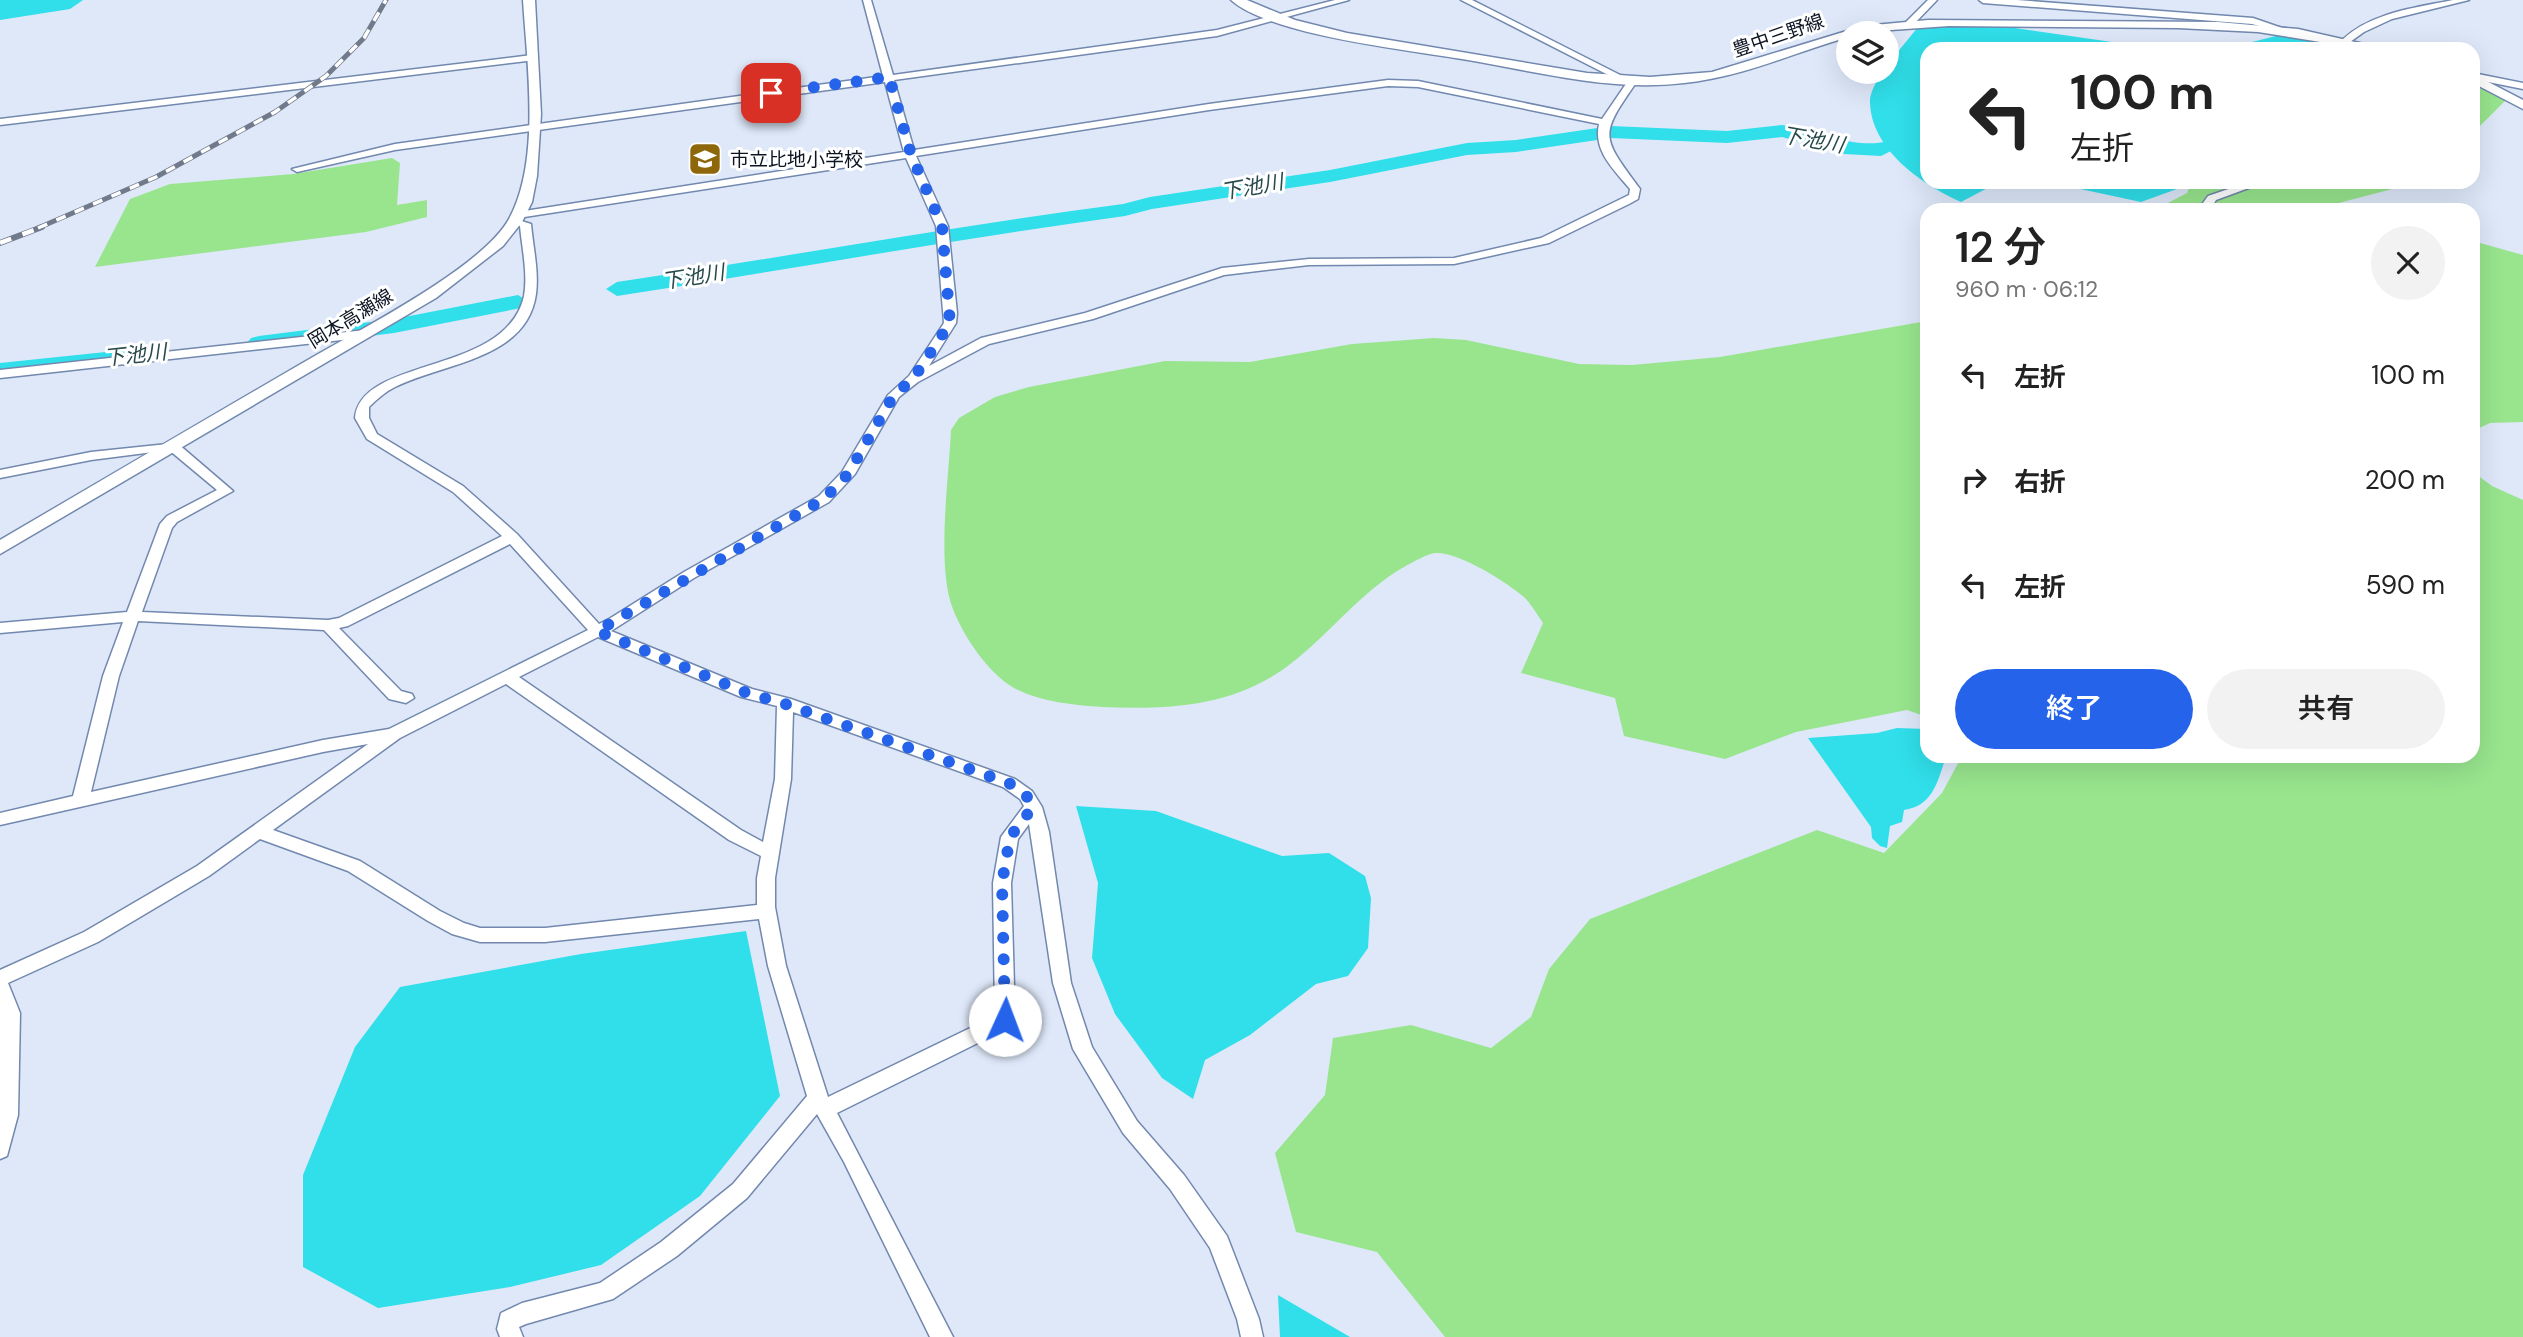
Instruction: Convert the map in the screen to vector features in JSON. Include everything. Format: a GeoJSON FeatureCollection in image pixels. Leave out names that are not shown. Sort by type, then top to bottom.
{"type":"FeatureCollection","features":[{"type":"Feature","properties":{"kind":"main road","name":"岡本高瀬線"},"geometry":{"type":"LineString","coordinates":[[0,548],[430,295],[476,261],[516,219],[530,176],[533,129],[528,0]]}},
{"type":"Feature","properties":{"kind":"main road","name":"豊中三野線"},"geometry":{"type":"LineString","coordinates":[[1237,0],[1279,18],[1351,36],[1628,80],[1714,76],[1838,35],[1909,24],[2226,24],[2277,28],[2354,42]]}},
{"type":"Feature","properties":{"kind":"main road"},"geometry":{"type":"LineString","coordinates":[[2480,81],[2523,105]]}},
{"type":"Feature","properties":{"kind":"street"},"geometry":{"type":"LineString","coordinates":[[867,0],[911,154],[942,226],[950,323],[913,379]]}},
{"type":"Feature","properties":{"kind":"street"},"geometry":{"type":"LineString","coordinates":[[297,169],[395,147],[1217,33],[1345,0]]}},
{"type":"Feature","properties":{"kind":"street"},"geometry":{"type":"LineString","coordinates":[[0,978],[91,937],[203,871],[394,734],[597,631],[824,499],[848,474],[894,395],[913,379],[985,341],[1089,316],[1222,272],[1309,262],[1454,261],[1545,241],[1634,197],[1635,189],[1607,152],[1600,130],[1628,80],[1465,0]]}},
{"type":"Feature","properties":{"kind":"street"},"geometry":{"type":"LineString","coordinates":[[1909,24],[1933,0]]}},
{"type":"Feature","properties":{"kind":"street"},"geometry":{"type":"LineString","coordinates":[[1983,0],[2253,21],[2277,28]]}},
{"type":"Feature","properties":{"kind":"street"},"geometry":{"type":"LineString","coordinates":[[2347,40],[2364,26],[2392,15],[2465,0]]}},
{"type":"Feature","properties":{"kind":"street"},"geometry":{"type":"LineString","coordinates":[[0,122],[532,58]]}},
{"type":"Feature","properties":{"kind":"street"},"geometry":{"type":"LineString","coordinates":[[2480,78],[2523,86]]}},
{"type":"Feature","properties":{"kind":"street"},"geometry":{"type":"LineString","coordinates":[[516,219],[1024,138],[1113,120],[1388,83],[1426,85],[1502,103],[1603,121]]}},
{"type":"Feature","properties":{"kind":"street"},"geometry":{"type":"LineString","coordinates":[[2209,203],[2212,198],[2239,189]]}},
{"type":"Feature","properties":{"kind":"street"},"geometry":{"type":"LineString","coordinates":[[516,219],[525,224],[530,298],[512,329],[493,344],[465,358],[380,390],[363,406],[362,418],[372,436],[458,489],[512,537],[597,631],[747,693],[1009,783],[1026,795],[1033,807],[1040,832],[1062,983],[1083,1049],[1130,1127],[1177,1182],[1219,1243],[1248,1319],[1252,1337]]}},
{"type":"Feature","properties":{"kind":"street"},"geometry":{"type":"LineString","coordinates":[[0,374],[373,329]]}},
{"type":"Feature","properties":{"kind":"street"},"geometry":{"type":"LineString","coordinates":[[0,474],[91,456],[172,446],[226,491],[172,519],[165,527],[111,676],[81,799]]}},
{"type":"Feature","properties":{"kind":"street"},"geometry":{"type":"LineString","coordinates":[[0,628],[132,616],[328,625],[343,622],[512,537]]}},
{"type":"Feature","properties":{"kind":"street"},"geometry":{"type":"LineString","coordinates":[[328,625],[395,695],[406,698]]}},
{"type":"Feature","properties":{"kind":"street"},"geometry":{"type":"LineString","coordinates":[[506,676],[735,835],[770,853]]}},
{"type":"Feature","properties":{"kind":"street"},"geometry":{"type":"LineString","coordinates":[[785,704],[783,779],[766,878],[767,911],[776,966],[822,1103],[942,1337]]}},
{"type":"Feature","properties":{"kind":"street"},"geometry":{"type":"LineString","coordinates":[[0,819],[323,746],[394,734]]}},
{"type":"Feature","properties":{"kind":"street"},"geometry":{"type":"LineString","coordinates":[[512,1337],[508,1329],[509,1321],[522,1314],[605,1292],[669,1249],[740,1191],[822,1103],[856,1091],[981,1034],[1005,1020],[1002,883],[1010,837],[1033,807]]}},
{"type":"Feature","properties":{"kind":"street"},"geometry":{"type":"LineString","coordinates":[[259,832],[354,866],[434,916],[458,929],[480,935],[545,935],[767,911]]}},
{"type":"Feature","properties":{"kind":"street"},"geometry":{"type":"LineString","coordinates":[[0,986],[10,1013],[8,1115],[0,1150]]}},
{"type":"Feature","properties":{"kind":"green space"},"geometry":{"type":"Polygon","coordinates":[[[2480,86],[2507,99],[2480,126],[2480,86]]]}},
{"type":"Feature","properties":{"kind":"green space"},"geometry":{"type":"Polygon","coordinates":[[[392,158],[400,163],[397,205],[427,200],[427,217],[366,232],[95,267],[130,199],[170,184],[293,174],[392,158]]]}},
{"type":"Feature","properties":{"kind":"green space"},"geometry":{"type":"Polygon","coordinates":[[[2188,189],[2392,189],[2339,203],[2168,203],[2187,193],[2188,189]]]}},
{"type":"Feature","properties":{"kind":"green space"},"geometry":{"type":"Polygon","coordinates":[[[2480,243],[2523,255],[2523,422],[2490,423],[2480,428],[2480,243]]]}},
{"type":"Feature","properties":{"kind":"green space"},"geometry":{"type":"Polygon","coordinates":[[[1920,322],[1920,715],[1907,710],[1796,732],[1725,759],[1624,736],[1615,698],[1521,673],[1543,623],[1524,597],[1468,562],[1435,553],[1397,571],[1380,583],[1305,652],[1268,679],[1223,698],[1176,706],[1091,706],[1057,702],[1024,693],[1005,682],[986,664],[963,631],[953,609],[945,570],[944,546],[951,430],[959,418],[995,397],[1029,387],[1165,361],[1250,362],[1352,344],[1434,338],[1466,340],[1579,364],[1632,365],[1720,357],[1920,322]]]}},
{"type":"Feature","properties":{"kind":"green space"},"geometry":{"type":"Polygon","coordinates":[[[2480,477],[2492,486],[2523,500],[2523,1337],[1445,1337],[1377,1252],[1296,1232],[1275,1153],[1325,1095],[1333,1038],[1411,1025],[1491,1048],[1531,1017],[1549,969],[1590,919],[1817,830],[1884,853],[1942,793],[1958,763],[2480,763],[2480,477]]]}},
{"type":"Feature","properties":{"kind":"water"},"geometry":{"type":"Polygon","coordinates":[[[0,0],[83,0],[70,9],[0,20],[0,0]]]}},
{"type":"Feature","properties":{"kind":"water"},"geometry":{"type":"Polygon","coordinates":[[[1918,27],[2008,27],[2112,42],[1920,42],[1920,179],[1902,164],[1879,135],[1870,102],[1875,84],[1899,84],[1899,50],[1918,27]]]}},
{"type":"Feature","properties":{"kind":"water"},"geometry":{"type":"Polygon","coordinates":[[[2292,32],[2336,42],[2252,42],[2292,32]]]}},
{"type":"Feature","properties":{"kind":"water"},"geometry":{"type":"Polygon","coordinates":[[[1936,189],[1986,189],[1961,202],[1946,195],[1936,189]]]}},
{"type":"Feature","properties":{"kind":"water"},"geometry":{"type":"Polygon","coordinates":[[[2080,189],[2177,189],[2141,202],[2080,189]]]}},
{"type":"Feature","properties":{"kind":"water"},"geometry":{"type":"Polygon","coordinates":[[[1897,728],[1920,729],[1920,763],[1944,763],[1928,798],[1914,808],[1904,810],[1902,822],[1890,826],[1887,848],[1880,846],[1872,838],[1871,827],[1808,738],[1877,733],[1897,728]]]}},
{"type":"Feature","properties":{"kind":"water"},"geometry":{"type":"Polygon","coordinates":[[[1076,806],[1156,811],[1282,856],[1329,853],[1365,876],[1371,898],[1368,948],[1348,976],[1316,984],[1250,1035],[1205,1060],[1193,1099],[1162,1078],[1115,1014],[1092,958],[1098,883],[1076,806]]]}},
{"type":"Feature","properties":{"kind":"water"},"geometry":{"type":"Polygon","coordinates":[[[746,931],[780,1096],[700,1196],[601,1265],[510,1287],[378,1308],[303,1267],[303,1175],[355,1047],[400,987],[581,954],[746,931]]]}},
{"type":"Feature","properties":{"kind":"water"},"geometry":{"type":"Polygon","coordinates":[[[1278,1295],[1350,1337],[1280,1337],[1278,1295]]]}},
{"type":"Feature","properties":{"kind":"waterway","name":"下池川"},"geometry":{"type":"LineString","coordinates":[[617,289],[892,247],[952,233],[1125,210],[1150,203],[1330,176],[1467,149],[1516,146],[1611,132],[1727,137],[1782,131],[1803,134],[1844,148],[1881,150],[1889,147]]}},
{"type":"Feature","properties":{"kind":"waterway","name":"下池川"},"geometry":{"type":"LineString","coordinates":[[259,343],[394,326],[518,302]]}},
{"type":"Feature","properties":{"kind":"waterway","name":"下池川"},"geometry":{"type":"LineString","coordinates":[[0,370],[144,355]]}},
{"type":"Feature","properties":{"kind":"railway"},"geometry":{"type":"LineString","coordinates":[[38,228],[156,177],[275,112],[326,76],[364,38],[386,0]]}},
{"type":"Feature","properties":{"kind":"railway"},"geometry":{"type":"LineString","coordinates":[[0,243],[42,227]]}},
{"type":"Feature","properties":{"kind":"place","name":"市立比地小学校"},"geometry":{"type":"Point","coordinates":[705,159]}},
{"type":"Feature","properties":{"kind":"route"},"geometry":{"type":"LineString","coordinates":[[771,93],[889,77],[911,154],[942,226],[950,323],[913,379],[894,395],[848,474],[824,499],[689,575],[597,631],[747,693],[1009,783],[1026,795],[1033,807],[1010,837],[1002,883],[1005,1020]]}}]}
